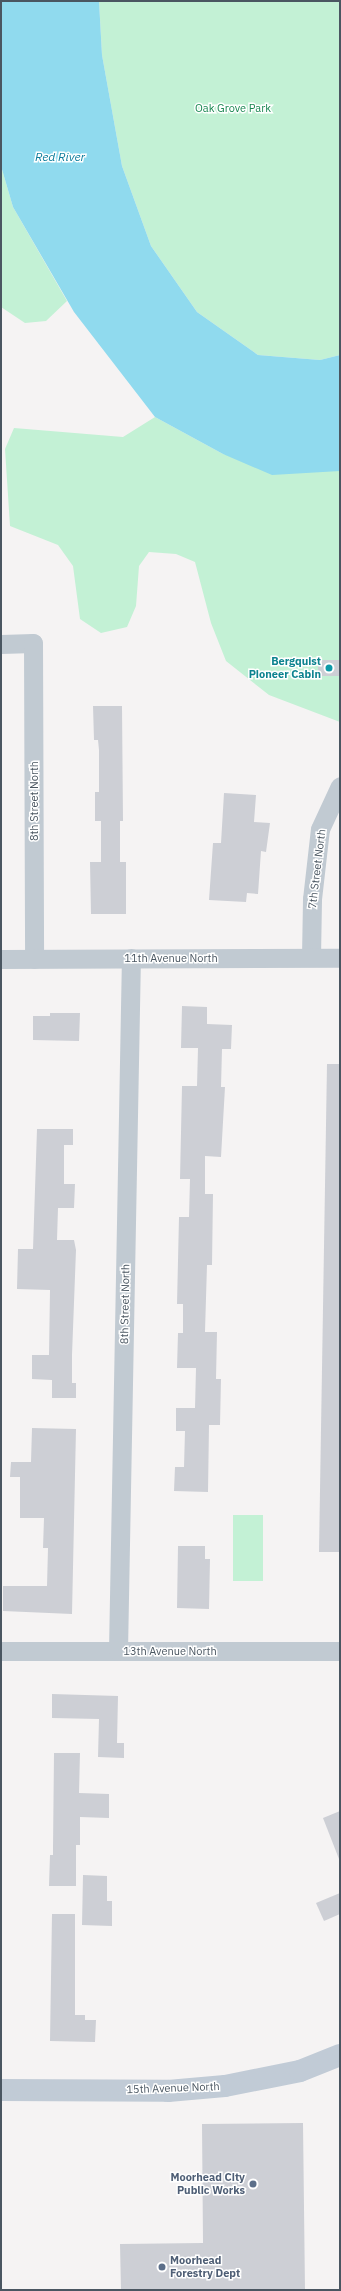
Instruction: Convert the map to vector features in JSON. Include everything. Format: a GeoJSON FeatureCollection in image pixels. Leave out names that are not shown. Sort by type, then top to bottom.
{"type":"FeatureCollection","features":[{"type":"Feature","properties":{"kind":"main road","name":"15th Avenue North"},"geometry":{"type":"LineString","coordinates":[[1,2090],[168,2091],[225,2086],[300,2072],[340,2055]]}},
{"type":"Feature","properties":{"kind":"street","name":"8th Street North"},"geometry":{"type":"LineString","coordinates":[[1,644],[34,643],[34,958]]}},
{"type":"Feature","properties":{"kind":"street","name":"7th Street North"},"geometry":{"type":"LineString","coordinates":[[311,957],[312,899],[320,828],[340,786]]}},
{"type":"Feature","properties":{"kind":"street","name":"11th Avenue North"},"geometry":{"type":"LineString","coordinates":[[1,958],[340,958]]}},
{"type":"Feature","properties":{"kind":"street","name":"8th Street North"},"geometry":{"type":"LineString","coordinates":[[118,1650],[131,958]]}},
{"type":"Feature","properties":{"kind":"street","name":"13th Avenue North"},"geometry":{"type":"LineString","coordinates":[[1,1651],[340,1651]]}},
{"type":"Feature","properties":{"kind":"green space","name":"Oak Grove Park"},"geometry":{"type":"Polygon","coordinates":[[[99,1],[340,1],[340,355],[320,360],[258,355],[197,312],[151,246],[122,166],[102,55],[99,1]]]}},
{"type":"Feature","properties":{"kind":"green space"},"geometry":{"type":"Polygon","coordinates":[[[1,166],[13,207],[67,301],[46,321],[25,323],[1,307],[1,166]]]}},
{"type":"Feature","properties":{"kind":"green space"},"geometry":{"type":"Polygon","coordinates":[[[155,417],[223,454],[340,471],[340,722],[269,695],[226,661],[211,623],[195,562],[176,554],[149,552],[139,566],[136,606],[127,627],[101,633],[80,619],[73,566],[58,545],[10,526],[5,449],[14,428],[123,437],[155,417]]]}},
{"type":"Feature","properties":{"kind":"green space"},"geometry":{"type":"Polygon","coordinates":[[[233,1515],[263,1515],[263,1581],[233,1581],[233,1515]]]}},
{"type":"Feature","properties":{"kind":"water","name":"Red River"},"geometry":{"type":"Polygon","coordinates":[[[1,1],[99,1],[102,55],[122,166],[151,246],[197,312],[258,355],[320,360],[340,355],[340,471],[272,475],[223,454],[155,417],[74,312],[13,207],[1,166],[1,1]]]}},
{"type":"Feature","properties":{"kind":"building","name":"Bergquist Pioneer Cabin"},"geometry":{"type":"Polygon","coordinates":[[[318,660],[340,660],[340,676],[318,676],[318,660]]]}},
{"type":"Feature","properties":{"kind":"building"},"geometry":{"type":"Polygon","coordinates":[[[93,706],[122,706],[123,821],[120,821],[120,862],[126,862],[126,914],[91,914],[90,862],[101,862],[101,821],[95,821],[95,792],[99,792],[99,750],[98,740],[94,740],[93,706]]]}},
{"type":"Feature","properties":{"kind":"building"},"geometry":{"type":"Polygon","coordinates":[[[224,793],[256,795],[254,822],[270,823],[266,852],[261,851],[258,894],[247,893],[246,902],[209,900],[213,843],[221,843],[224,793]]]}},
{"type":"Feature","properties":{"kind":"building"},"geometry":{"type":"Polygon","coordinates":[[[182,1006],[207,1007],[207,1024],[232,1025],[231,1049],[222,1049],[221,1087],[225,1087],[221,1157],[205,1156],[205,1194],[213,1194],[212,1265],[207,1265],[205,1332],[217,1332],[216,1379],[221,1379],[220,1425],[209,1425],[208,1492],[174,1491],[175,1467],[184,1467],[185,1431],[176,1431],[176,1408],[195,1408],[196,1368],[177,1368],[178,1333],[183,1333],[183,1304],[177,1304],[179,1217],[189,1217],[190,1179],[180,1179],[182,1086],[197,1086],[198,1048],[181,1048],[182,1006]]]}},
{"type":"Feature","properties":{"kind":"building"},"geometry":{"type":"Polygon","coordinates":[[[50,1013],[80,1013],[79,1041],[33,1040],[33,1016],[50,1016],[50,1013]]]}},
{"type":"Feature","properties":{"kind":"building"},"geometry":{"type":"Polygon","coordinates":[[[327,1064],[340,1064],[340,1552],[319,1552],[327,1064]]]}},
{"type":"Feature","properties":{"kind":"building"},"geometry":{"type":"Polygon","coordinates":[[[37,1129],[73,1129],[73,1145],[64,1145],[64,1184],[75,1184],[74,1208],[58,1208],[57,1240],[74,1240],[76,1250],[72,1383],[76,1383],[76,1398],[52,1398],[52,1380],[32,1379],[32,1355],[49,1355],[50,1290],[17,1289],[18,1249],[33,1249],[37,1129]]]}},
{"type":"Feature","properties":{"kind":"building"},"geometry":{"type":"Polygon","coordinates":[[[32,1428],[76,1429],[72,1614],[3,1611],[3,1586],[47,1586],[48,1548],[43,1548],[44,1518],[20,1518],[20,1477],[10,1477],[11,1462],[31,1462],[32,1428]]]}},
{"type":"Feature","properties":{"kind":"building"},"geometry":{"type":"Polygon","coordinates":[[[178,1546],[205,1546],[205,1559],[210,1559],[209,1609],[177,1608],[178,1546]]]}},
{"type":"Feature","properties":{"kind":"building"},"geometry":{"type":"Polygon","coordinates":[[[52,1694],[118,1696],[117,1743],[124,1743],[124,1758],[98,1757],[99,1719],[52,1718],[52,1694]]]}},
{"type":"Feature","properties":{"kind":"building"},"geometry":{"type":"Polygon","coordinates":[[[54,1753],[80,1753],[79,1793],[109,1794],[109,1818],[80,1817],[80,1845],[76,1845],[76,1886],[49,1886],[50,1855],[53,1855],[54,1753]]]}},
{"type":"Feature","properties":{"kind":"building"},"geometry":{"type":"Polygon","coordinates":[[[340,1811],[340,1859],[339,1859],[323,1818],[340,1811]]]}},
{"type":"Feature","properties":{"kind":"building"},"geometry":{"type":"Polygon","coordinates":[[[83,1875],[107,1876],[107,1901],[112,1901],[112,1926],[82,1925],[83,1875]]]}},
{"type":"Feature","properties":{"kind":"building"},"geometry":{"type":"Polygon","coordinates":[[[340,1893],[340,1914],[324,1921],[316,1903],[340,1893]]]}},
{"type":"Feature","properties":{"kind":"building"},"geometry":{"type":"Polygon","coordinates":[[[52,1914],[75,1914],[75,2015],[85,2015],[85,2020],[96,2020],[95,2042],[50,2041],[52,1914]]]}},
{"type":"Feature","properties":{"kind":"building","name":"Moorhead City Public Works"},"geometry":{"type":"Polygon","coordinates":[[[303,2123],[305,2290],[121,2290],[120,2244],[203,2243],[202,2124],[303,2123]]]}},
{"type":"Feature","properties":{"kind":"place","name":"Bergquist Pioneer Cabin"},"geometry":{"type":"Point","coordinates":[329,668]}},
{"type":"Feature","properties":{"kind":"place","name":"Moorhead City Public Works"},"geometry":{"type":"Point","coordinates":[253,2184]}},
{"type":"Feature","properties":{"kind":"place","name":"Moorhead Forestry Dept"},"geometry":{"type":"Point","coordinates":[162,2267]}}]}
